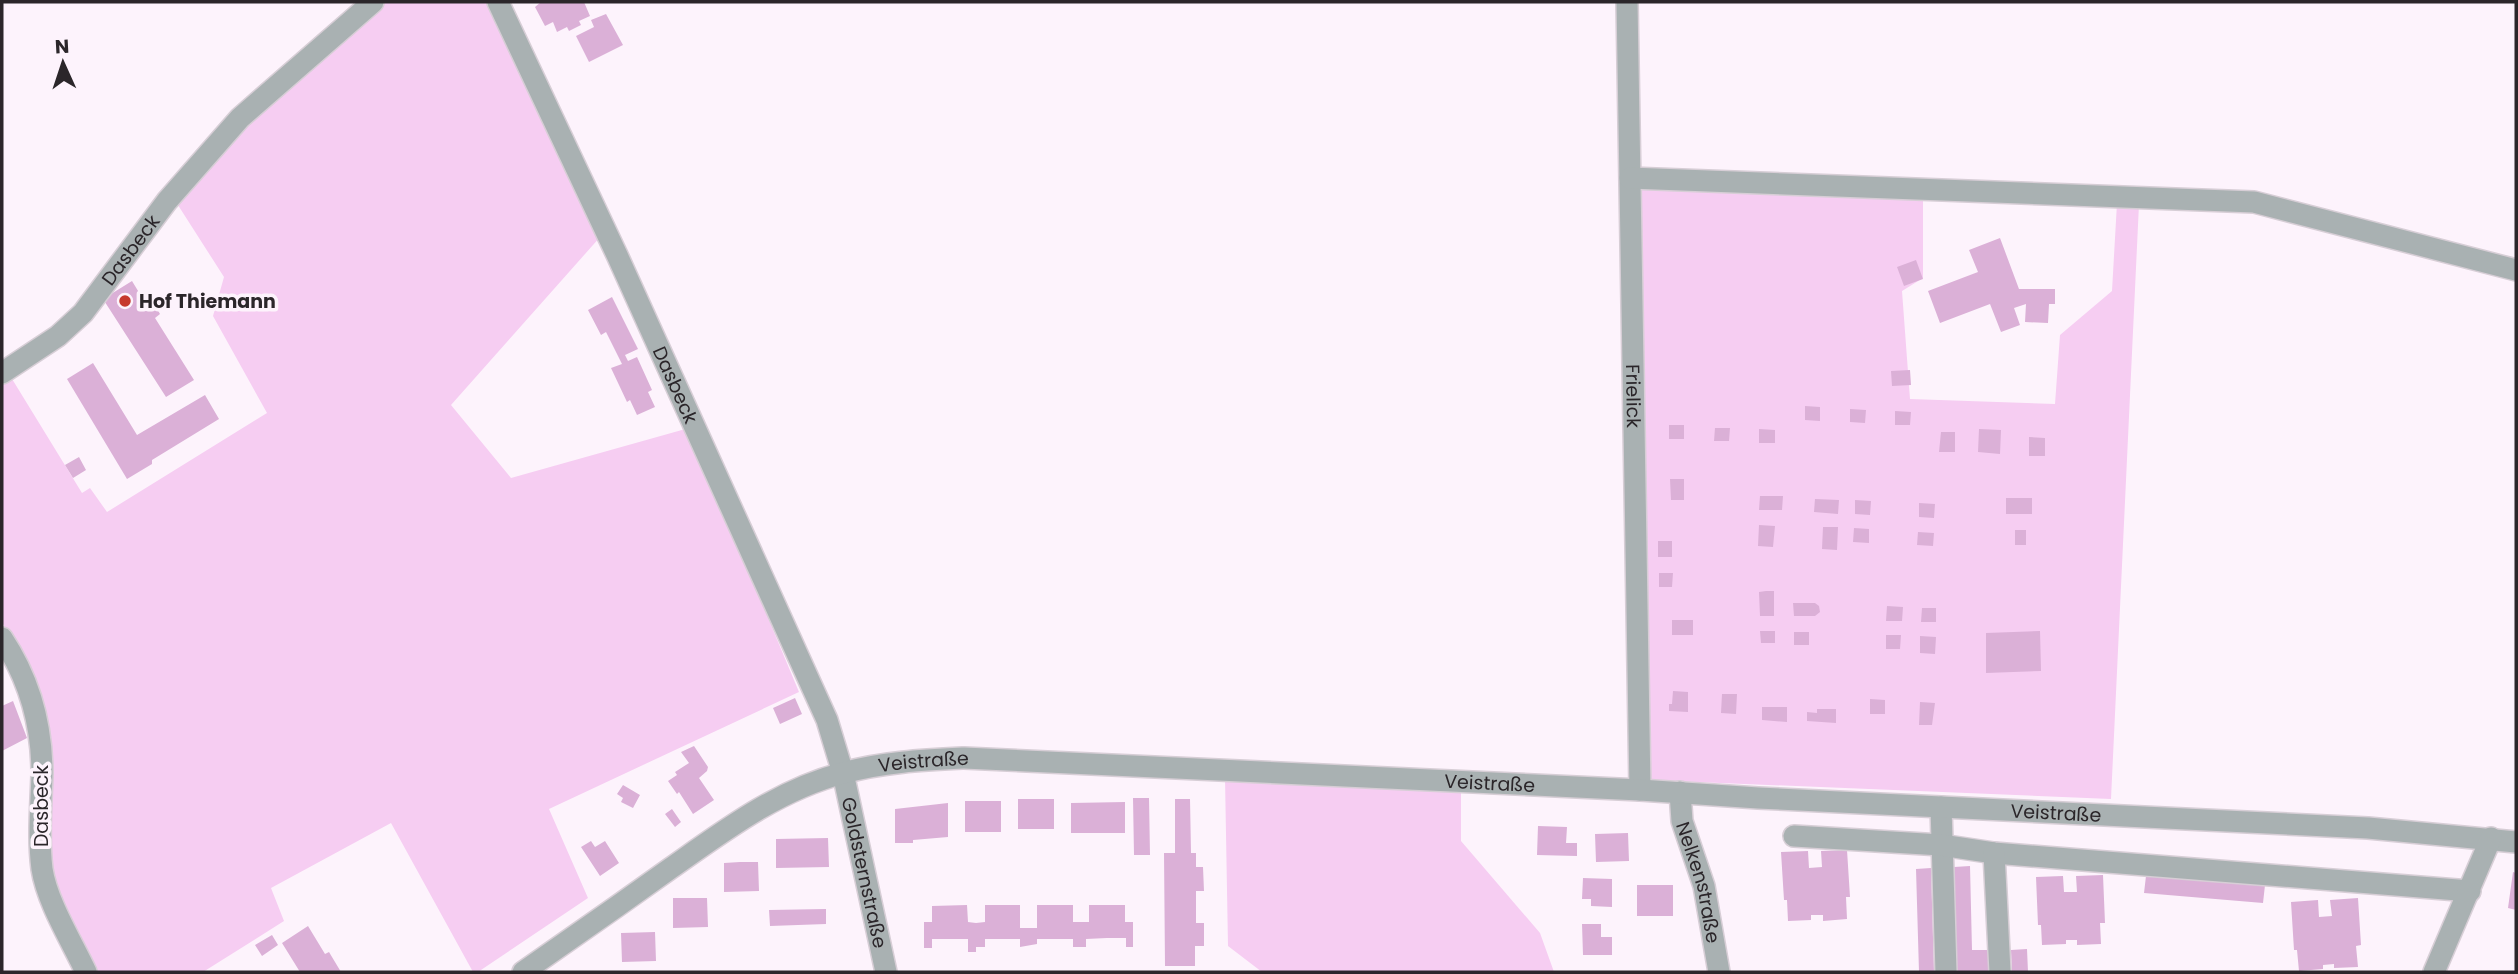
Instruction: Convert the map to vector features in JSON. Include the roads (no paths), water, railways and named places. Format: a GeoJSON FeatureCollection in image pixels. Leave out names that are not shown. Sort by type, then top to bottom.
{"type":"FeatureCollection","features":[{"type":"Feature","properties":{"kind":"street","name":"Dasbeck"},"geometry":{"type":"LineString","coordinates":[[2,373],[58,336],[83,313],[167,201],[231,128],[373,2]]}},
{"type":"Feature","properties":{"kind":"street","name":"Dasbeck"},"geometry":{"type":"LineString","coordinates":[[498,2],[617,255],[827,720],[843,772]]}},
{"type":"Feature","properties":{"kind":"street","name":"Frielick"},"geometry":{"type":"LineString","coordinates":[[1627,2],[1640,790]]}},
{"type":"Feature","properties":{"kind":"street"},"geometry":{"type":"LineString","coordinates":[[1630,178],[2254,202],[2516,270]]}},
{"type":"Feature","properties":{"kind":"street","name":"Dasbeck"},"geometry":{"type":"LineString","coordinates":[[2,638],[23,673],[35,709],[40,738],[40,838],[43,873],[52,901],[86,972]]}},
{"type":"Feature","properties":{"kind":"street","name":"Veistraße"},"geometry":{"type":"LineString","coordinates":[[523,972],[735,823],[784,794],[843,772],[899,762],[964,758],[1640,790],[2368,828],[2516,842]]}},
{"type":"Feature","properties":{"kind":"street","name":"Goldsternstraße"},"geometry":{"type":"LineString","coordinates":[[843,772],[886,972]]}},
{"type":"Feature","properties":{"kind":"street","name":"Nelkenstraße"},"geometry":{"type":"LineString","coordinates":[[1680,792],[1682,821],[1704,886],[1719,972]]}},
{"type":"Feature","properties":{"kind":"street"},"geometry":{"type":"LineString","coordinates":[[1941,807],[1946,972]]}},
{"type":"Feature","properties":{"kind":"street"},"geometry":{"type":"LineString","coordinates":[[1794,836],[1941,845],[1994,853],[2470,891]]}},
{"type":"Feature","properties":{"kind":"street"},"geometry":{"type":"LineString","coordinates":[[2434,972],[2491,838]]}},
{"type":"Feature","properties":{"kind":"street"},"geometry":{"type":"LineString","coordinates":[[1994,853],[2000,972]]}},
{"type":"Feature","properties":{"kind":"place","name":"Hof Thiemann"},"geometry":{"type":"Point","coordinates":[125,301]}}]}
